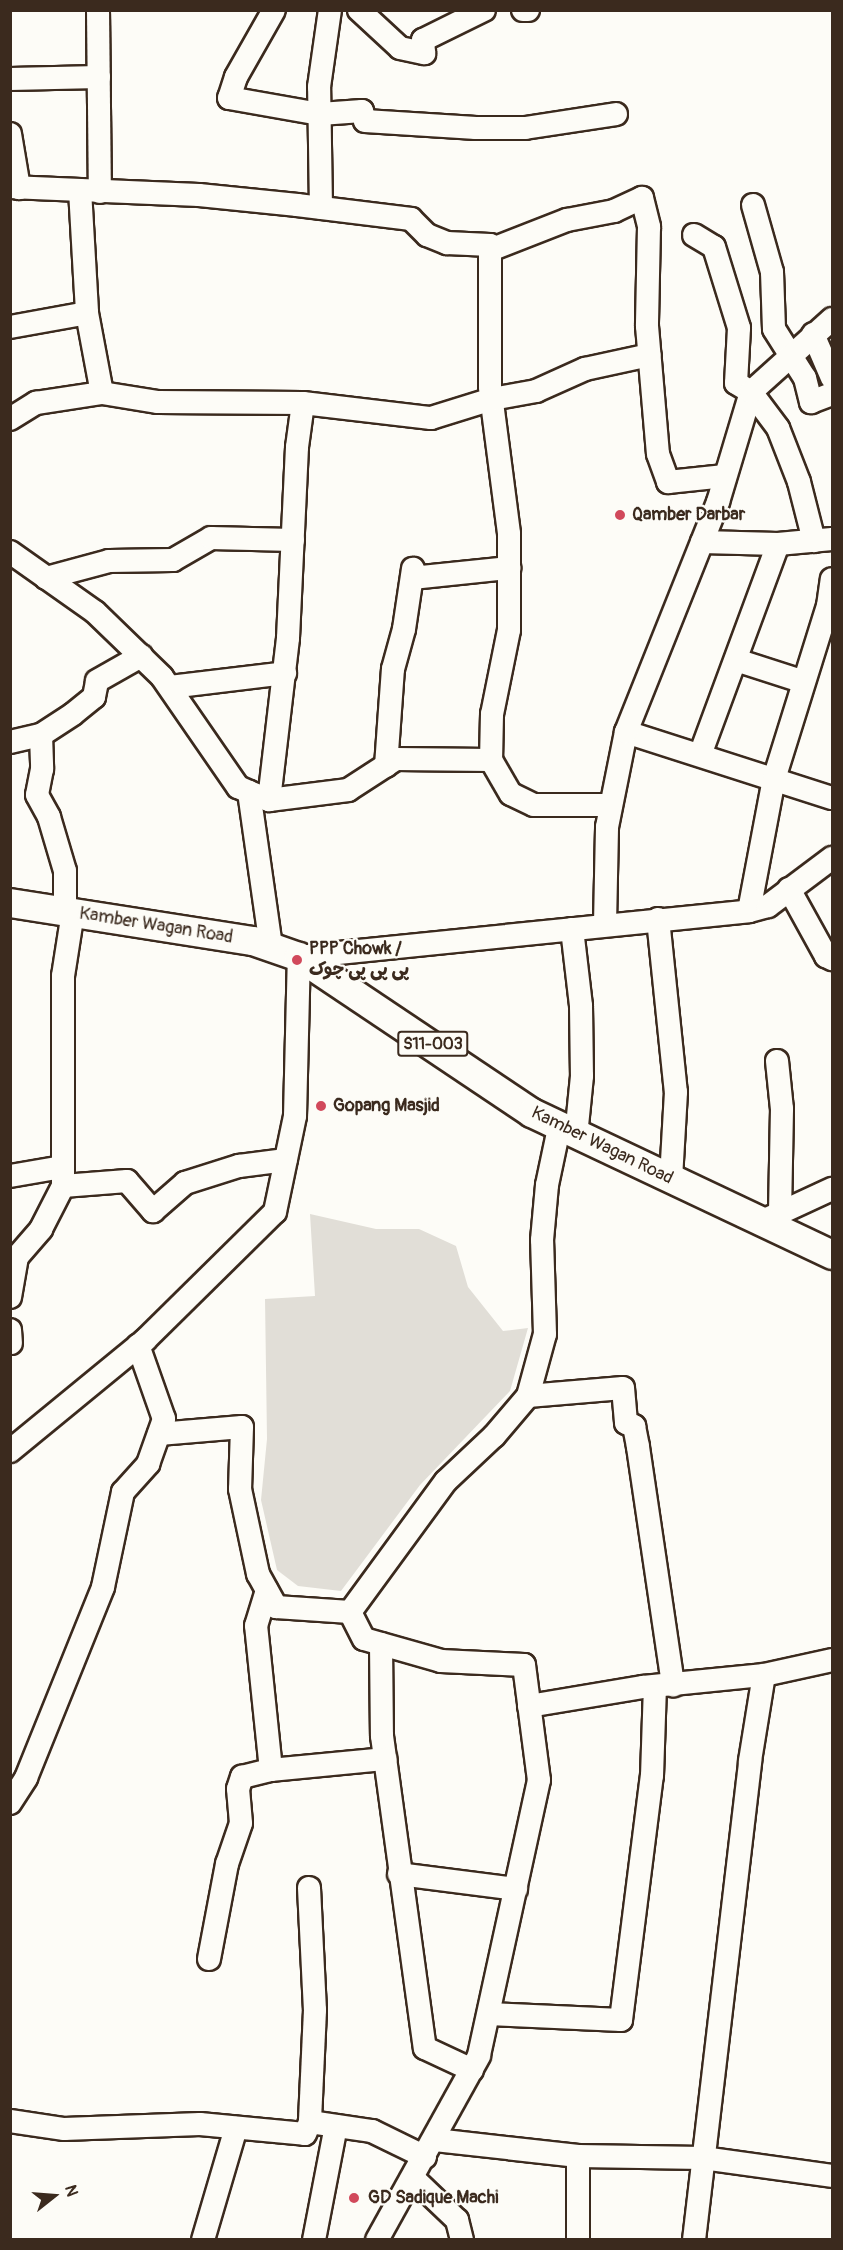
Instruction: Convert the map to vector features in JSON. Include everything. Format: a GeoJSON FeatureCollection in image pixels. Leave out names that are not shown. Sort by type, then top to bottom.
{"type":"FeatureCollection","features":[{"type":"Feature","properties":{"kind":"main road","name":"Kamber Wagan Road"},"geometry":{"type":"LineString","coordinates":[[10,903],[182,928],[271,947],[299,957],[568,1132],[671,1180],[772,1218],[832,1255]]}},
{"type":"Feature","properties":{"kind":"street"},"geometry":{"type":"LineString","coordinates":[[98,10],[99,77],[90,191],[87,313],[102,393]]}},
{"type":"Feature","properties":{"kind":"street"},"geometry":{"type":"LineString","coordinates":[[274,10],[236,77],[229,98],[320,114],[362,111],[365,121],[525,128],[616,114]]}},
{"type":"Feature","properties":{"kind":"street"},"geometry":{"type":"LineString","coordinates":[[321,208],[319,87],[330,10]]}},
{"type":"Feature","properties":{"kind":"street"},"geometry":{"type":"LineString","coordinates":[[360,10],[400,48],[424,53],[423,40],[484,10]]}},
{"type":"Feature","properties":{"kind":"street"},"geometry":{"type":"LineString","coordinates":[[523,10],[528,10]]}},
{"type":"Feature","properties":{"kind":"street"},"geometry":{"type":"LineString","coordinates":[[10,78],[99,77]]}},
{"type":"Feature","properties":{"kind":"street"},"geometry":{"type":"LineString","coordinates":[[10,134],[15,188],[199,195],[321,208],[411,219],[426,235],[447,243],[490,245],[492,399],[509,534],[509,630],[492,714],[490,760],[511,794],[534,805],[611,805]]}},
{"type":"Feature","properties":{"kind":"street"},"geometry":{"type":"LineString","coordinates":[[490,250],[567,220],[614,211],[642,198],[649,227],[649,355],[658,454],[668,482],[725,476]]}},
{"type":"Feature","properties":{"kind":"street"},"geometry":{"type":"LineString","coordinates":[[753,205],[772,272],[774,328],[805,378],[811,402],[832,394]]}},
{"type":"Feature","properties":{"kind":"street"},"geometry":{"type":"LineString","coordinates":[[694,234],[714,247],[739,328],[736,383],[752,392],[778,428],[823,540],[778,544],[702,543]]}},
{"type":"Feature","properties":{"kind":"street"},"geometry":{"type":"LineString","coordinates":[[10,327],[87,313]]}},
{"type":"Feature","properties":{"kind":"street"},"geometry":{"type":"LineString","coordinates":[[605,924],[607,826],[626,732],[702,543],[752,392],[832,319]]}},
{"type":"Feature","properties":{"kind":"street"},"geometry":{"type":"LineString","coordinates":[[739,328],[774,328]]}},
{"type":"Feature","properties":{"kind":"street"},"geometry":{"type":"LineString","coordinates":[[813,334],[832,378]]}},
{"type":"Feature","properties":{"kind":"street"},"geometry":{"type":"LineString","coordinates":[[10,419],[36,402],[102,393],[158,402],[303,403],[431,418],[492,399],[536,392],[585,369],[649,355]]}},
{"type":"Feature","properties":{"kind":"street"},"geometry":{"type":"LineString","coordinates":[[270,800],[285,674],[303,403]]}},
{"type":"Feature","properties":{"kind":"street"},"geometry":{"type":"LineString","coordinates":[[46,578],[109,561],[173,560],[211,538],[293,540]]}},
{"type":"Feature","properties":{"kind":"street"},"geometry":{"type":"LineString","coordinates":[[700,756],[778,544]]}},
{"type":"Feature","properties":{"kind":"street"},"geometry":{"type":"LineString","coordinates":[[10,552],[95,612],[141,656],[170,687],[238,787],[249,792],[270,800],[348,790],[396,759],[490,760]]}},
{"type":"Feature","properties":{"kind":"street"},"geometry":{"type":"LineString","coordinates":[[386,766],[393,669],[404,629],[413,573],[509,568]]}},
{"type":"Feature","properties":{"kind":"street"},"geometry":{"type":"LineString","coordinates":[[749,910],[774,779],[828,606],[832,579]]}},
{"type":"Feature","properties":{"kind":"street"},"geometry":{"type":"LineString","coordinates":[[10,742],[41,735],[94,697],[96,681],[141,656]]}},
{"type":"Feature","properties":{"kind":"street"},"geometry":{"type":"LineString","coordinates":[[735,660],[804,682]]}},
{"type":"Feature","properties":{"kind":"street"},"geometry":{"type":"LineString","coordinates":[[170,687],[285,674]]}},
{"type":"Feature","properties":{"kind":"street"},"geometry":{"type":"LineString","coordinates":[[626,732],[832,798]]}},
{"type":"Feature","properties":{"kind":"street"},"geometry":{"type":"LineString","coordinates":[[10,1297],[17,1257],[41,1228],[62,1177],[63,976],[69,912],[65,871],[49,817],[37,795],[42,769],[41,735]]}},
{"type":"Feature","properties":{"kind":"street"},"geometry":{"type":"LineString","coordinates":[[249,792],[271,947]]}},
{"type":"Feature","properties":{"kind":"street"},"geometry":{"type":"LineString","coordinates":[[10,1451],[138,1345],[275,1212],[295,1116],[299,957],[749,910],[768,906],[832,858]]}},
{"type":"Feature","properties":{"kind":"street"},"geometry":{"type":"LineString","coordinates":[[789,889],[826,956],[832,959]]}},
{"type":"Feature","properties":{"kind":"street"},"geometry":{"type":"LineString","coordinates":[[658,919],[676,1092],[671,1180]]}},
{"type":"Feature","properties":{"kind":"street"},"geometry":{"type":"LineString","coordinates":[[350,1612],[446,1480],[494,1436],[528,1396],[545,1334],[542,1240],[547,1185],[568,1132],[582,1076],[581,1006],[572,929]]}},
{"type":"Feature","properties":{"kind":"street"},"geometry":{"type":"LineString","coordinates":[[772,1218],[782,1109],[777,1061]]}},
{"type":"Feature","properties":{"kind":"street"},"geometry":{"type":"LineString","coordinates":[[10,1176],[127,1180],[153,1211],[185,1183],[239,1166],[286,1160]]}},
{"type":"Feature","properties":{"kind":"street"},"geometry":{"type":"LineString","coordinates":[[772,1218],[832,1189]]}},
{"type":"Feature","properties":{"kind":"street"},"geometry":{"type":"LineString","coordinates":[[10,1803],[26,1778],[103,1587],[123,1492],[148,1464],[164,1419],[138,1345]]}},
{"type":"Feature","properties":{"kind":"street"},"geometry":{"type":"LineString","coordinates":[[489,2014],[621,2020],[664,1685],[638,1447],[634,1426],[626,1423],[623,1388],[528,1396]]}},
{"type":"Feature","properties":{"kind":"street"},"geometry":{"type":"LineString","coordinates":[[159,1434],[242,1427],[240,1489],[258,1574],[276,1607],[350,1612]]}},
{"type":"Feature","properties":{"kind":"street"},"geometry":{"type":"LineString","coordinates":[[267,1591],[256,1626],[271,1770]]}},
{"type":"Feature","properties":{"kind":"street"},"geometry":{"type":"LineString","coordinates":[[350,1612],[364,1639],[441,1661],[524,1665],[539,1780],[479,2056],[377,2240]]}},
{"type":"Feature","properties":{"kind":"street"},"geometry":{"type":"LineString","coordinates":[[381,1644],[385,1759],[399,1874],[425,2048],[472,2070]]}},
{"type":"Feature","properties":{"kind":"street"},"geometry":{"type":"LineString","coordinates":[[530,1706],[664,1685],[764,1675],[832,1660]]}},
{"type":"Feature","properties":{"kind":"street"},"geometry":{"type":"LineString","coordinates":[[694,2240],[764,1675]]}},
{"type":"Feature","properties":{"kind":"street"},"geometry":{"type":"LineString","coordinates":[[209,1959],[228,1864],[241,1823],[238,1789],[242,1777],[271,1770],[385,1759]]}},
{"type":"Feature","properties":{"kind":"street"},"geometry":{"type":"LineString","coordinates":[[399,1874],[516,1889]]}},
{"type":"Feature","properties":{"kind":"street"},"geometry":{"type":"LineString","coordinates":[[10,2121],[64,2129],[200,2124],[305,2134],[310,2122],[315,2010],[309,1888]]}},
{"type":"Feature","properties":{"kind":"street"},"geometry":{"type":"LineString","coordinates":[[310,2122],[372,2132],[430,2148],[578,2156],[703,2158],[832,2176]]}},
{"type":"Feature","properties":{"kind":"street"},"geometry":{"type":"LineString","coordinates":[[314,2240],[336,2126]]}},
{"type":"Feature","properties":{"kind":"street"},"geometry":{"type":"LineString","coordinates":[[203,2240],[236,2128]]}},
{"type":"Feature","properties":{"kind":"street"},"geometry":{"type":"LineString","coordinates":[[578,2156],[578,2240]]}},
{"type":"Feature","properties":{"kind":"street"},"geometry":{"type":"LineString","coordinates":[[413,2178],[457,2220],[462,2240]]}},
{"type":"Feature","properties":{"kind":"shaded area"},"geometry":{"type":"Polygon","coordinates":[[[310,1214],[376,1229],[419,1229],[456,1246],[468,1287],[503,1331],[528,1328],[510,1391],[420,1485],[341,1591],[298,1586],[277,1570],[261,1500],[267,1439],[265,1299],[315,1296],[310,1214]]]}},
{"type":"Feature","properties":{"kind":"place","name":"Qamber Darbar"},"geometry":{"type":"Point","coordinates":[620,515]}},
{"type":"Feature","properties":{"kind":"place","name":"PPP Chowk / پی پی پی چوک"},"geometry":{"type":"Point","coordinates":[297,960]}},
{"type":"Feature","properties":{"kind":"place","name":"Gopang Masjid"},"geometry":{"type":"Point","coordinates":[321,1106]}},
{"type":"Feature","properties":{"kind":"place","name":"GD Sadique Machi"},"geometry":{"type":"Point","coordinates":[354,2198]}}]}
